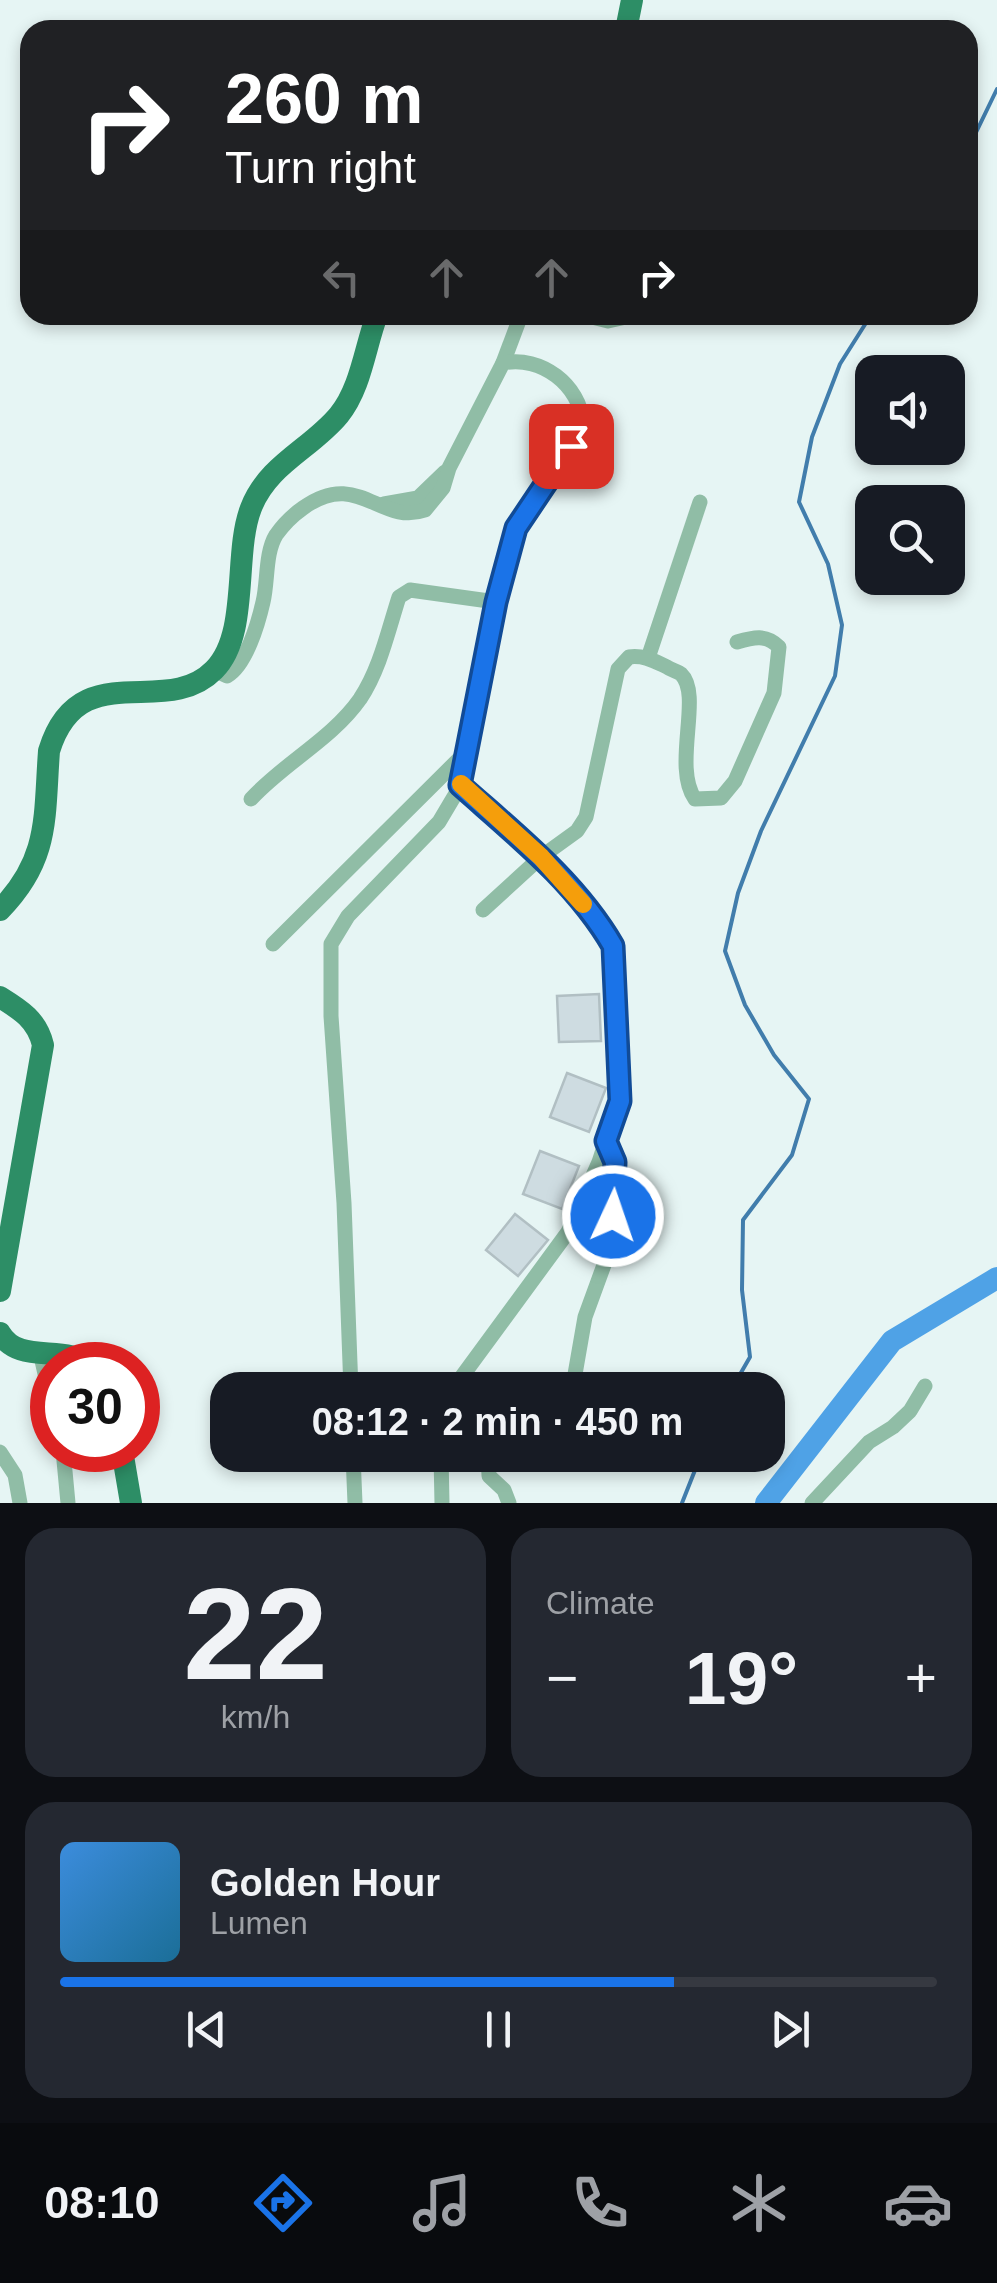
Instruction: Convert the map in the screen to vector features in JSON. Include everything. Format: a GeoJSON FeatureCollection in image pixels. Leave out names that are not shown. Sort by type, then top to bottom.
{"type":"FeatureCollection","features":[{"type":"Feature","properties":{"kind":"main road"},"geometry":{"type":"LineString","coordinates":[[0,910],[24,882],[40,850],[49,751],[54,735],[69,713],[104,694],[180,688],[202,680],[223,659],[232,633],[246,526],[258,492],[278,466],[320,433],[344,407],[373,325]]}},
{"type":"Feature","properties":{"kind":"main road"},"geometry":{"type":"LineString","coordinates":[[0,997],[28,1016],[43,1045],[0,1292]]}},
{"type":"Feature","properties":{"kind":"main road"},"geometry":{"type":"LineString","coordinates":[[0,1334],[12,1348],[30,1351]]}},
{"type":"Feature","properties":{"kind":"main road"},"geometry":{"type":"LineString","coordinates":[[126,1472],[131,1503]]}},
{"type":"Feature","properties":{"kind":"street"},"geometry":{"type":"LineString","coordinates":[[510,344],[511,325]]}},
{"type":"Feature","properties":{"kind":"street"},"geometry":{"type":"LineString","coordinates":[[214,670],[227,676],[237,670],[263,604],[274,537],[293,516],[318,498],[347,492],[401,512],[426,510],[443,488],[517,325]]}},
{"type":"Feature","properties":{"kind":"street"},"geometry":{"type":"LineString","coordinates":[[350,1372],[331,1016],[331,944],[348,916],[439,822],[460,785],[496,602],[516,528],[583,423],[582,403],[569,387],[534,362],[503,363]]}},
{"type":"Feature","properties":{"kind":"street"},"geometry":{"type":"LineString","coordinates":[[648,658],[700,502]]}},
{"type":"Feature","properties":{"kind":"street"},"geometry":{"type":"LineString","coordinates":[[251,799],[334,727],[359,700],[375,671],[400,597],[410,590],[496,602]]}},
{"type":"Feature","properties":{"kind":"street"},"geometry":{"type":"LineString","coordinates":[[484,910],[541,857],[577,831],[586,817],[618,669],[629,657],[648,658],[682,675],[691,694],[685,730],[688,788],[695,798],[722,798],[736,781],[763,720],[774,692],[778,662],[779,648],[771,639],[756,636],[737,642]]}},
{"type":"Feature","properties":{"kind":"street"},"geometry":{"type":"LineString","coordinates":[[274,944],[467,751]]}},
{"type":"Feature","properties":{"kind":"street"},"geometry":{"type":"LineString","coordinates":[[460,785],[541,857],[601,925],[613,946],[620,1101],[568,1232],[465,1372]]}},
{"type":"Feature","properties":{"kind":"street"},"geometry":{"type":"LineString","coordinates":[[425,793],[446,810]]}},
{"type":"Feature","properties":{"kind":"street"},"geometry":{"type":"LineString","coordinates":[[575,1372],[585,1318],[612,1243],[615,1162],[606,1141]]}},
{"type":"Feature","properties":{"kind":"street"},"geometry":{"type":"LineString","coordinates":[[812,1503],[869,1442],[910,1410],[925,1386]]}},
{"type":"Feature","properties":{"kind":"street"},"geometry":{"type":"LineString","coordinates":[[0,1452],[14,1476],[20,1503]]}},
{"type":"Feature","properties":{"kind":"street"},"geometry":{"type":"LineString","coordinates":[[64,1472],[68,1503]]}},
{"type":"Feature","properties":{"kind":"street"},"geometry":{"type":"LineString","coordinates":[[354,1472],[355,1503]]}},
{"type":"Feature","properties":{"kind":"street"},"geometry":{"type":"LineString","coordinates":[[441,1472],[442,1503]]}},
{"type":"Feature","properties":{"kind":"street"},"geometry":{"type":"LineString","coordinates":[[490,1472],[509,1503]]}},
{"type":"Feature","properties":{"kind":"building"},"geometry":{"type":"Polygon","coordinates":[[[599,994],[601,1041],[559,1042],[557,996],[599,994]]]}},
{"type":"Feature","properties":{"kind":"building"},"geometry":{"type":"Polygon","coordinates":[[[567,1073],[606,1088],[589,1132],[550,1117],[567,1073]]]}},
{"type":"Feature","properties":{"kind":"building"},"geometry":{"type":"Polygon","coordinates":[[[540,1151],[579,1166],[562,1209],[523,1194],[540,1151]]]}},
{"type":"Feature","properties":{"kind":"building"},"geometry":{"type":"Polygon","coordinates":[[[515,1214],[548,1240],[518,1276],[486,1250],[515,1214]]]}},
{"type":"Feature","properties":{"kind":"waterway"},"geometry":{"type":"LineString","coordinates":[[978,128],[997,89]]}},
{"type":"Feature","properties":{"kind":"waterway"},"geometry":{"type":"LineString","coordinates":[[741,1372],[750,1357],[742,1290],[743,1220],[792,1155],[809,1099],[774,1055],[745,1005],[725,951],[738,893],[761,831],[835,676],[842,625],[828,564],[799,502],[812,437],[840,364],[865,325]]}},
{"type":"Feature","properties":{"kind":"waterway"},"geometry":{"type":"LineString","coordinates":[[766,1503],[892,1341],[997,1278]]}},
{"type":"Feature","properties":{"kind":"waterway"},"geometry":{"type":"LineString","coordinates":[[682,1503],[694,1472]]}},
{"type":"Feature","properties":{"kind":"slow traffic"},"geometry":{"type":"LineString","coordinates":[[461,784],[541,857],[583,904]]}},
{"type":"Feature","properties":{"kind":"route"},"geometry":{"type":"LineString","coordinates":[[571,446],[516,528],[496,602],[460,785],[541,857],[601,925],[613,946],[620,1101],[606,1141],[615,1162],[613,1216]]}}]}
